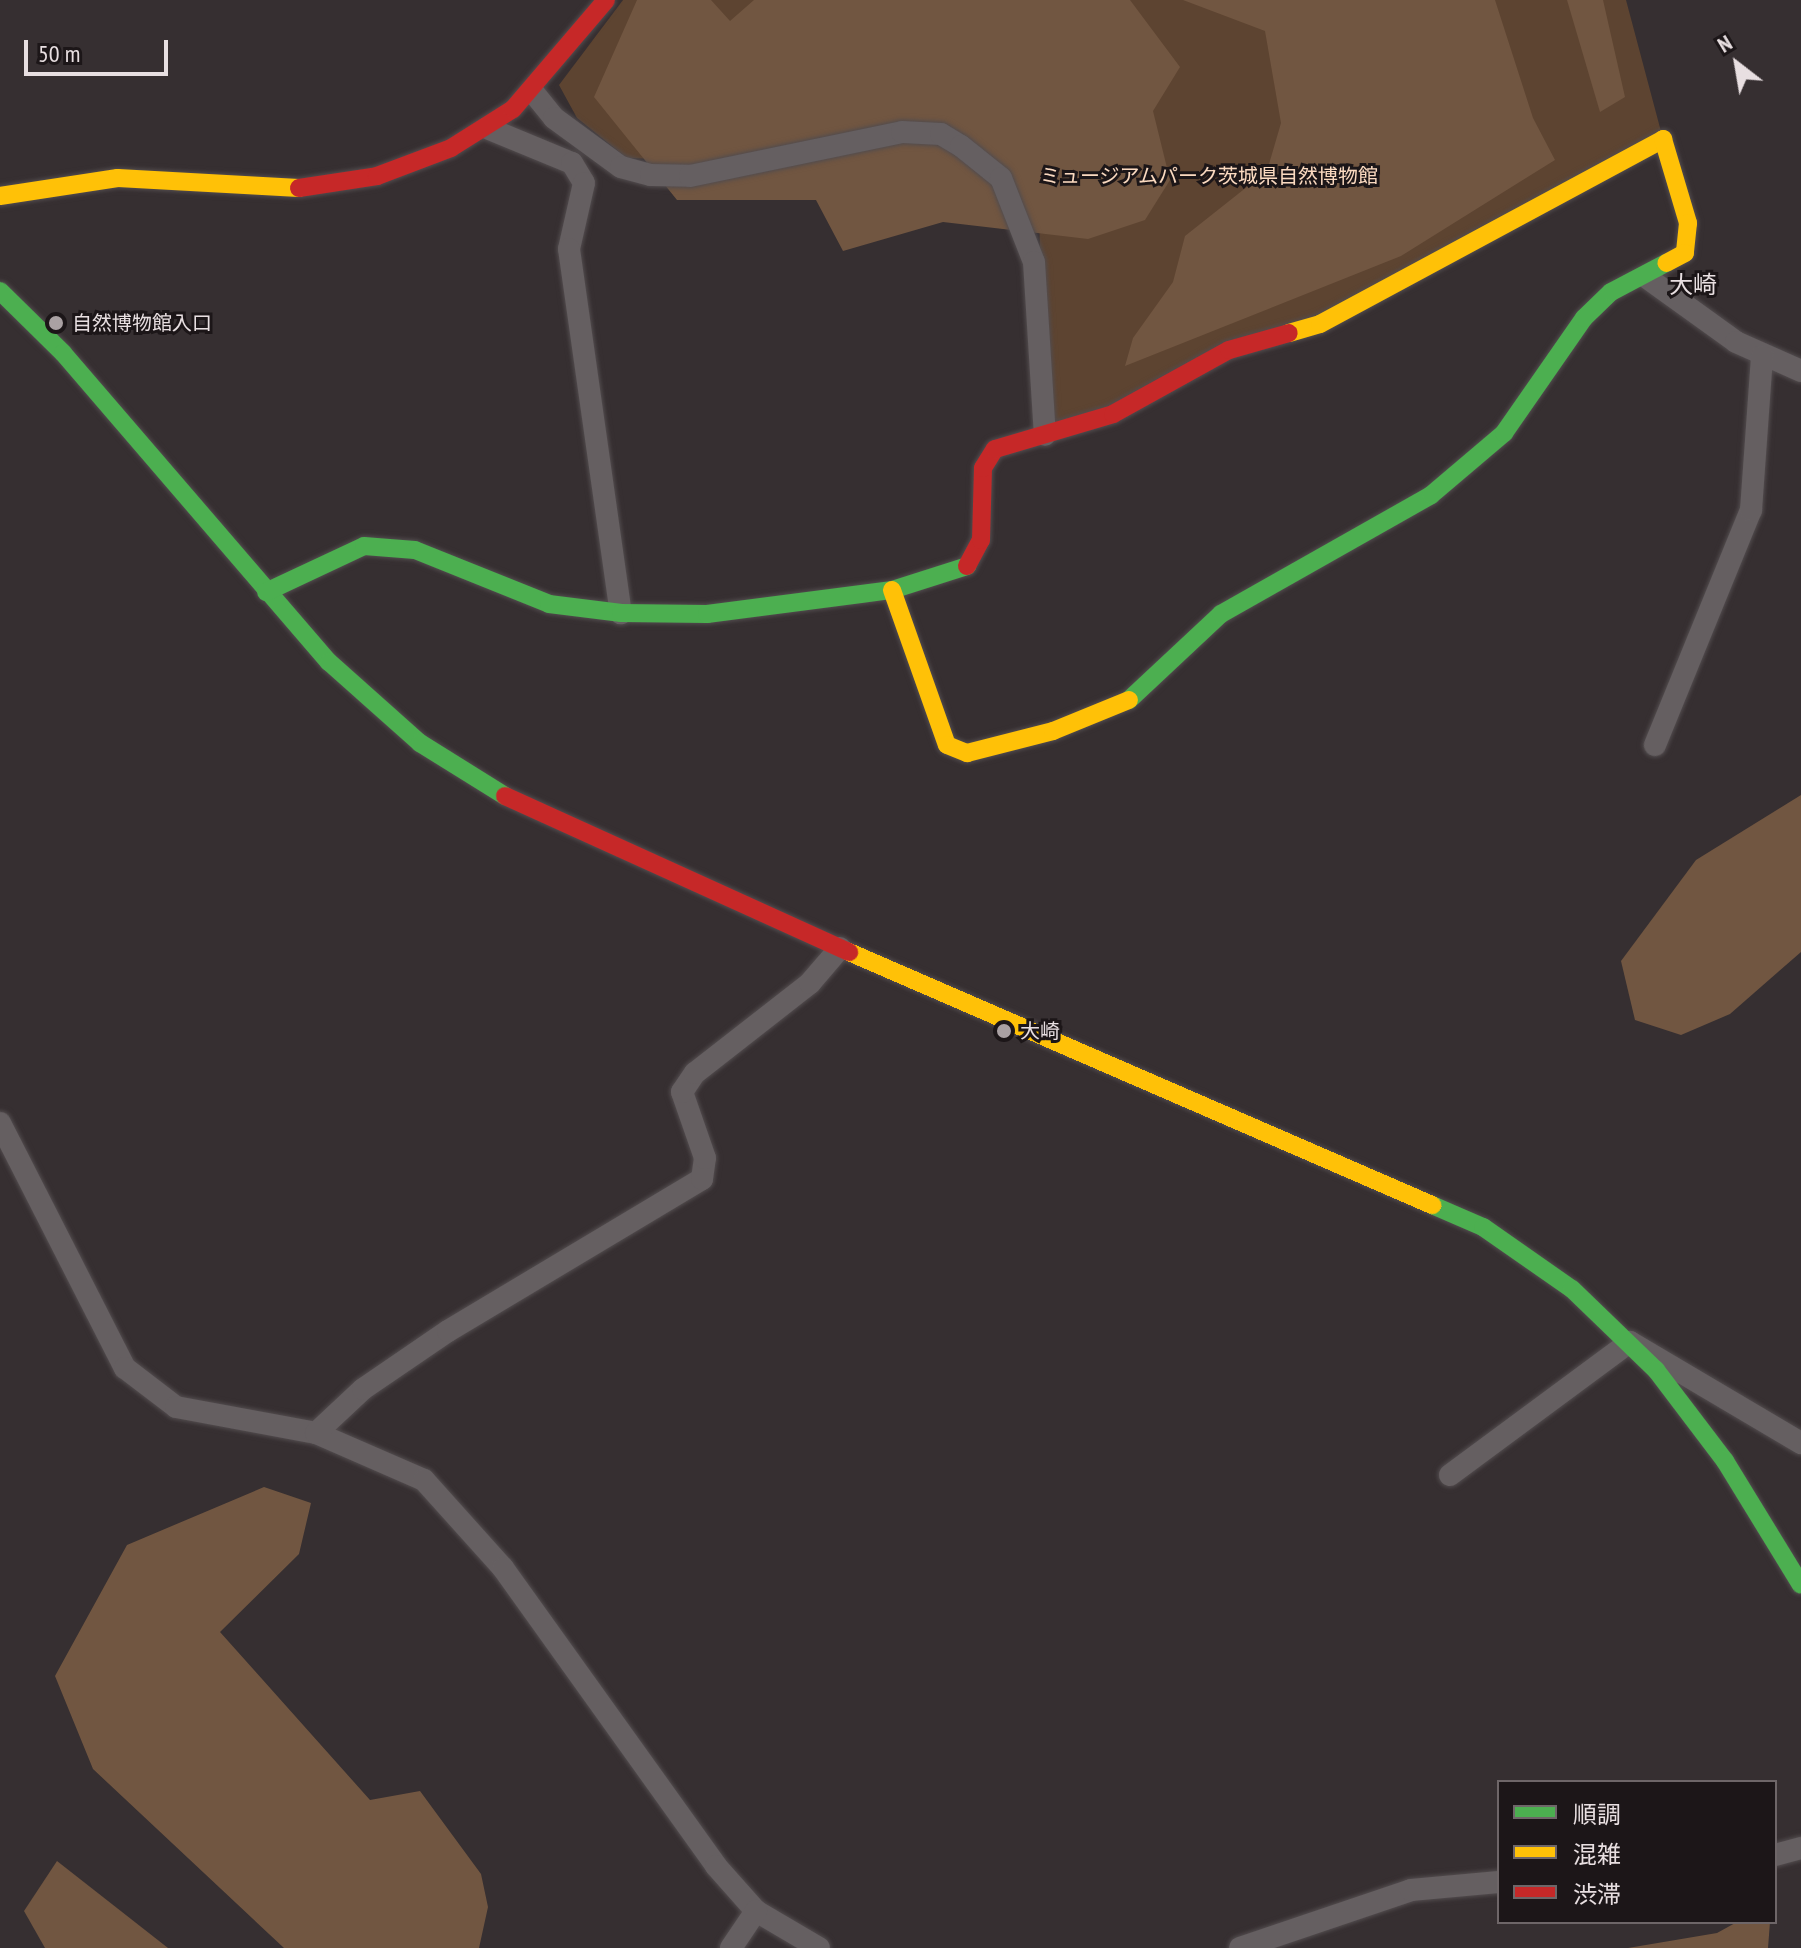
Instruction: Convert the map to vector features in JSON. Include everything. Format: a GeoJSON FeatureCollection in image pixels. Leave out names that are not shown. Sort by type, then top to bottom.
{"type":"FeatureCollection","features":[{"type":"Feature","properties":{"kind":"street"},"geometry":{"type":"LineString","coordinates":[[0,196],[118,178],[337,184],[415,163],[487,128],[533,92],[606,0]]}},
{"type":"Feature","properties":{"kind":"street"},"geometry":{"type":"LineString","coordinates":[[533,92],[554,118],[621,167],[651,175],[690,176],[902,132],[941,134],[961,146],[1001,178],[1034,262],[1045,435]]}},
{"type":"Feature","properties":{"kind":"street"},"geometry":{"type":"LineString","coordinates":[[487,128],[572,163],[584,183],[569,249],[621,613]]}},
{"type":"Feature","properties":{"kind":"street"},"geometry":{"type":"LineString","coordinates":[[266,592],[364,546],[403,547],[549,604],[621,613],[707,614],[892,590],[964,571],[981,540],[983,468],[995,449],[1113,414],[1229,350],[1320,324],[1663,139],[1688,223],[1685,253],[1646,277],[1611,292],[1584,318],[1504,433],[1431,495],[1221,614],[1140,696],[1109,712],[967,753],[947,745],[892,590]]}},
{"type":"Feature","properties":{"kind":"street"},"geometry":{"type":"LineString","coordinates":[[1646,277],[1762,356],[1801,371]]}},
{"type":"Feature","properties":{"kind":"street"},"geometry":{"type":"LineString","coordinates":[[0,291],[63,353],[266,592],[371,704],[469,776],[539,817],[1378,1176],[1504,1233],[1630,1342],[1703,1429],[1801,1585]]}},
{"type":"Feature","properties":{"kind":"street"},"geometry":{"type":"LineString","coordinates":[[1655,745],[1751,510],[1762,356]]}},
{"type":"Feature","properties":{"kind":"street"},"geometry":{"type":"LineString","coordinates":[[316,1433],[363,1389],[448,1331],[702,1179],[705,1158],[682,1092],[695,1073],[810,983],[840,948]]}},
{"type":"Feature","properties":{"kind":"street"},"geometry":{"type":"LineString","coordinates":[[0,1123],[125,1368],[176,1407],[316,1433],[424,1480],[467,1522],[756,1911],[819,1948]]}},
{"type":"Feature","properties":{"kind":"street"},"geometry":{"type":"LineString","coordinates":[[1630,1342],[1801,1443]]}},
{"type":"Feature","properties":{"kind":"street"},"geometry":{"type":"LineString","coordinates":[[1450,1475],[1630,1342]]}},
{"type":"Feature","properties":{"kind":"street"},"geometry":{"type":"LineString","coordinates":[[1777,1854],[1801,1848]]}},
{"type":"Feature","properties":{"kind":"street"},"geometry":{"type":"LineString","coordinates":[[1240,1948],[1411,1890],[1497,1882]]}},
{"type":"Feature","properties":{"kind":"street"},"geometry":{"type":"LineString","coordinates":[[731,1948],[756,1911]]}},
{"type":"Feature","properties":{"kind":"green space","name":"ミュージアムパーク茨城県自然博物館"},"geometry":{"type":"Polygon","coordinates":[[[623,0],[1626,0],[1663,139],[1382,288],[1045,435],[1039,213],[687,160],[627,158],[577,118],[559,85],[623,0]]]}},
{"type":"Feature","properties":{"kind":"shaded area"},"geometry":{"type":"Polygon","coordinates":[[[637,0],[711,0],[730,21],[754,0],[1130,0],[1180,67],[1153,111],[1170,180],[1145,220],[1088,239],[943,222],[843,251],[816,200],[677,200],[594,97],[637,0]]]}},
{"type":"Feature","properties":{"kind":"shaded area"},"geometry":{"type":"Polygon","coordinates":[[[1183,0],[1495,0],[1533,118],[1555,160],[1401,256],[1125,366],[1133,338],[1173,282],[1185,236],[1267,171],[1281,123],[1265,31],[1183,0]]]}},
{"type":"Feature","properties":{"kind":"shaded area"},"geometry":{"type":"Polygon","coordinates":[[[1567,0],[1603,0],[1625,97],[1600,112],[1567,0]]]}},
{"type":"Feature","properties":{"kind":"shaded area"},"geometry":{"type":"Polygon","coordinates":[[[1801,795],[1801,952],[1730,1014],[1681,1035],[1635,1020],[1621,961],[1696,860],[1801,795]]]}},
{"type":"Feature","properties":{"kind":"shaded area"},"geometry":{"type":"Polygon","coordinates":[[[264,1487],[311,1503],[299,1554],[220,1632],[370,1800],[420,1791],[481,1874],[488,1907],[479,1948],[284,1948],[93,1769],[55,1676],[127,1545],[264,1487]]]}},
{"type":"Feature","properties":{"kind":"shaded area"},"geometry":{"type":"Polygon","coordinates":[[[57,1861],[168,1948],[45,1948],[24,1911],[57,1861]]]}},
{"type":"Feature","properties":{"kind":"shaded area"},"geometry":{"type":"Polygon","coordinates":[[[1733,1924],[1770,1924],[1768,1948],[1628,1948],[1717,1933],[1733,1924]]]}},
{"type":"Feature","properties":{"kind":"traffic: fast"},"geometry":{"type":"LineString","coordinates":[[1129,700],[1221,614],[1431,495],[1504,433],[1584,318],[1611,292],[1666,263]]}},
{"type":"Feature","properties":{"kind":"traffic: fast"},"geometry":{"type":"LineString","coordinates":[[0,291],[63,353],[329,662],[420,743],[505,796]]}},
{"type":"Feature","properties":{"kind":"traffic: fast"},"geometry":{"type":"LineString","coordinates":[[266,592],[364,546],[415,550],[549,604],[621,613],[707,614],[892,590],[967,566]]}},
{"type":"Feature","properties":{"kind":"traffic: fast"},"geometry":{"type":"LineString","coordinates":[[1432,1205],[1483,1227],[1572,1289],[1656,1370],[1725,1461],[1801,1585]]}},
{"type":"Feature","properties":{"kind":"traffic: slow"},"geometry":{"type":"LineString","coordinates":[[1289,333],[1320,324],[1663,139],[1688,223],[1685,253],[1666,263]]}},
{"type":"Feature","properties":{"kind":"traffic: slow"},"geometry":{"type":"LineString","coordinates":[[0,196],[118,178],[299,188]]}},
{"type":"Feature","properties":{"kind":"traffic: slow"},"geometry":{"type":"LineString","coordinates":[[892,590],[947,745],[967,753],[1053,731],[1129,700]]}},
{"type":"Feature","properties":{"kind":"traffic: slow"},"geometry":{"type":"LineString","coordinates":[[849,952],[1432,1205]]}},
{"type":"Feature","properties":{"kind":"traffic: jam"},"geometry":{"type":"LineString","coordinates":[[299,188],[377,176],[451,148],[513,109],[606,0]]}},
{"type":"Feature","properties":{"kind":"traffic: jam"},"geometry":{"type":"LineString","coordinates":[[967,566],[981,540],[983,468],[995,449],[1113,414],[1229,350],[1289,333]]}},
{"type":"Feature","properties":{"kind":"traffic: jam"},"geometry":{"type":"LineString","coordinates":[[505,796],[849,952]]}},
{"type":"Feature","properties":{"kind":"place","name":"自然博物館入口"},"geometry":{"type":"Point","coordinates":[56,323]}},
{"type":"Feature","properties":{"kind":"place","name":"大崎"},"geometry":{"type":"Point","coordinates":[1004,1031]}},
{"type":"Feature","properties":{"kind":"district","name":"大崎"},"geometry":{"type":"Point","coordinates":[1693,285]}}]}
